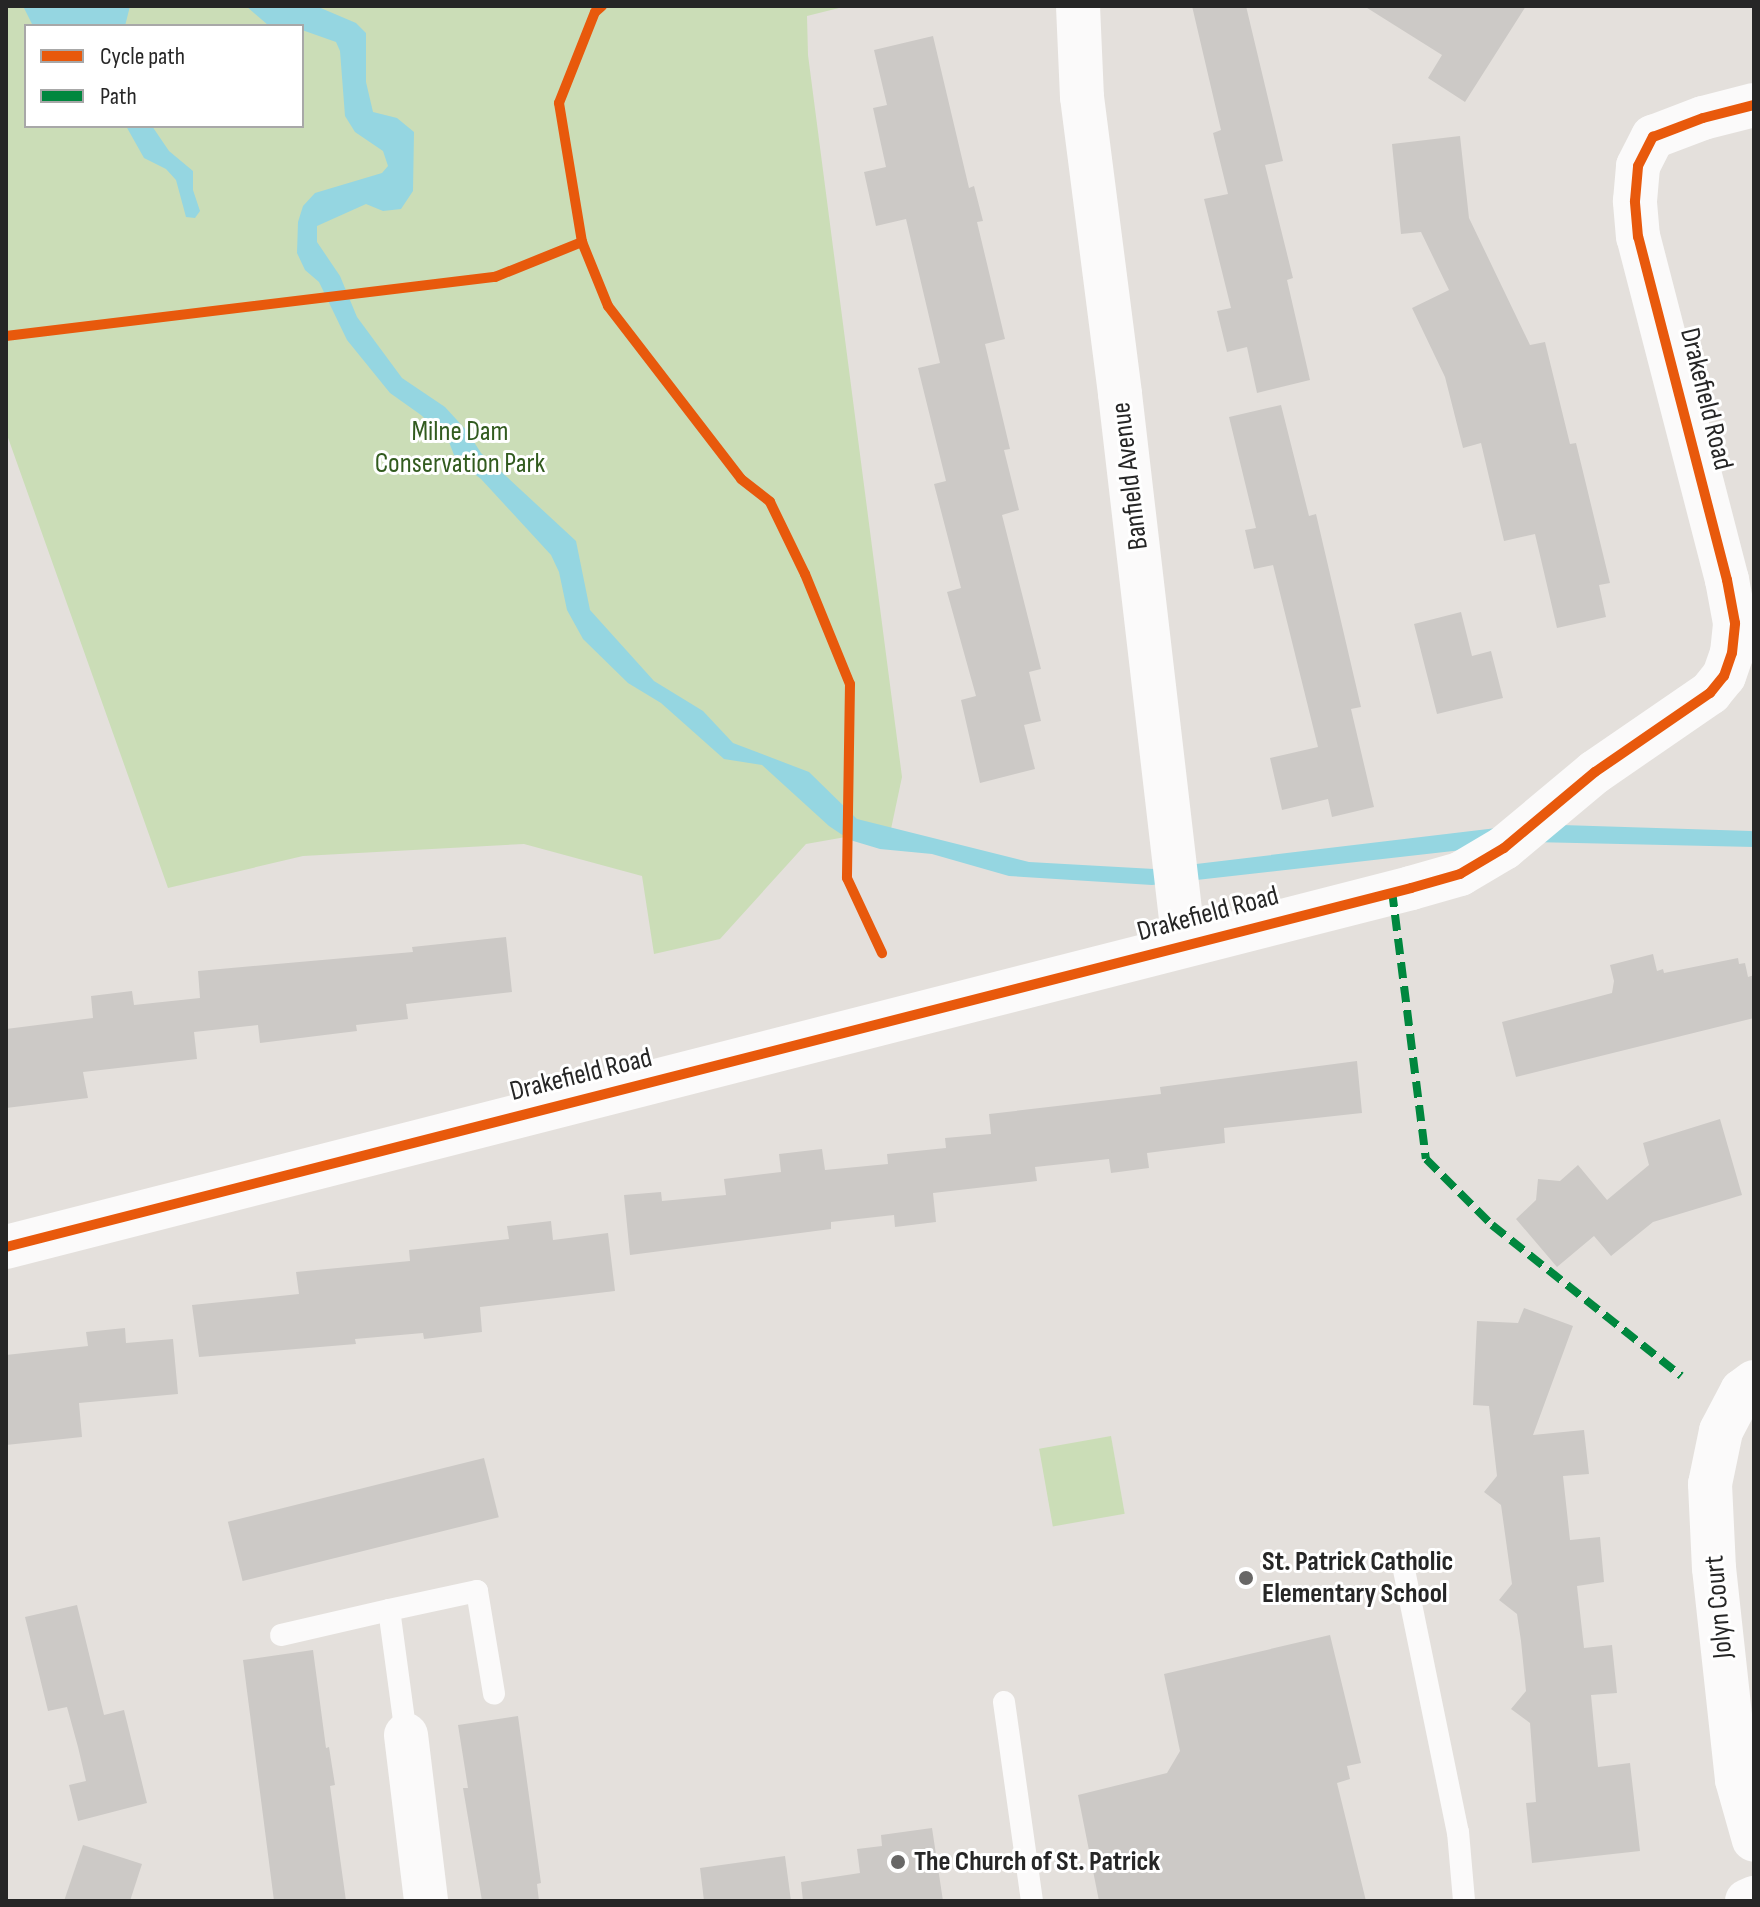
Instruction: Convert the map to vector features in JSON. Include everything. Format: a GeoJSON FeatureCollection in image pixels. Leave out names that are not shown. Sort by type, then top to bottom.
{"type":"FeatureCollection","features":[{"type":"Feature","properties":{"kind":"street","name":"Banfield Avenue"},"geometry":{"type":"LineString","coordinates":[[1078,6],[1082,97],[1184,945]]}},
{"type":"Feature","properties":{"kind":"street","name":"Drakefield Road"},"geometry":{"type":"LineString","coordinates":[[6,1247],[1460,874],[1504,848],[1595,772],[1710,693],[1724,676],[1732,653],[1735,623],[1638,237],[1635,201],[1638,166],[1653,137],[1703,118],[1754,105]]}},
{"type":"Feature","properties":{"kind":"street","name":"Jolyn Court"},"geometry":{"type":"LineString","coordinates":[[1754,1382],[1742,1391],[1721,1431],[1710,1484],[1714,1568],[1737,1780],[1754,1840]]}},
{"type":"Feature","properties":{"kind":"street"},"geometry":{"type":"LineString","coordinates":[[406,1735],[426,1901]]}},
{"type":"Feature","properties":{"kind":"street"},"geometry":{"type":"LineString","coordinates":[[1747,1901],[1754,1898]]}},
{"type":"Feature","properties":{"kind":"lane"},"geometry":{"type":"LineString","coordinates":[[1404,1570],[1458,1832],[1464,1901]]}},
{"type":"Feature","properties":{"kind":"lane"},"geometry":{"type":"LineString","coordinates":[[281,1635],[477,1591],[494,1694]]}},
{"type":"Feature","properties":{"kind":"lane"},"geometry":{"type":"LineString","coordinates":[[389,1610],[406,1735]]}},
{"type":"Feature","properties":{"kind":"lane"},"geometry":{"type":"LineString","coordinates":[[1004,1702],[1032,1901]]}},
{"type":"Feature","properties":{"kind":"green space","name":"Milne Dam Conservation Park"},"geometry":{"type":"Polygon","coordinates":[[[6,6],[847,6],[807,16],[808,55],[902,777],[891,829],[806,844],[720,939],[654,954],[642,876],[524,844],[303,856],[168,888],[6,432],[6,6]]]}},
{"type":"Feature","properties":{"kind":"green space"},"geometry":{"type":"Polygon","coordinates":[[[1111,1436],[1125,1514],[1053,1526],[1039,1449],[1111,1436]]]}},
{"type":"Feature","properties":{"kind":"water"},"geometry":{"type":"Polygon","coordinates":[[[23,6],[130,6],[126,24],[32,24],[23,6]]]}},
{"type":"Feature","properties":{"kind":"water"},"geometry":{"type":"Polygon","coordinates":[[[246,6],[316,6],[356,23],[366,33],[366,82],[373,112],[397,118],[414,132],[413,191],[401,209],[383,211],[366,204],[317,226],[317,242],[340,276],[357,317],[402,378],[445,407],[467,431],[481,453],[576,541],[590,610],[654,681],[703,711],[733,743],[809,772],[857,819],[1029,862],[1154,869],[1530,824],[1751,831],[1754,832],[1754,847],[1532,842],[1152,885],[1009,876],[932,854],[880,849],[850,840],[829,826],[762,765],[724,759],[661,703],[628,683],[583,639],[567,610],[559,572],[551,555],[481,479],[456,460],[449,442],[421,415],[390,393],[347,340],[319,282],[305,270],[297,253],[298,222],[303,206],[315,193],[382,173],[388,166],[383,151],[355,132],[345,116],[340,51],[336,42],[304,31],[304,24],[267,24],[246,6]]]}},
{"type":"Feature","properties":{"kind":"water"},"geometry":{"type":"Polygon","coordinates":[[[127,128],[153,128],[169,151],[193,171],[193,190],[200,211],[195,218],[186,217],[176,180],[166,169],[144,158],[127,128]]]}},
{"type":"Feature","properties":{"kind":"building"},"geometry":{"type":"Polygon","coordinates":[[[1192,6],[1246,6],[1283,161],[1265,165],[1293,278],[1287,280],[1310,380],[1257,393],[1247,347],[1227,352],[1217,311],[1231,308],[1204,199],[1228,194],[1213,133],[1221,130],[1192,6]]]}},
{"type":"Feature","properties":{"kind":"building"},"geometry":{"type":"Polygon","coordinates":[[[1364,6],[1526,6],[1465,102],[1428,78],[1442,55],[1364,6]]]}},
{"type":"Feature","properties":{"kind":"building"},"geometry":{"type":"Polygon","coordinates":[[[933,36],[969,188],[974,186],[983,221],[977,222],[1005,339],[985,344],[1010,449],[1004,450],[1019,510],[1002,515],[1041,669],[1029,672],[1041,721],[1024,725],[1035,769],[980,783],[961,700],[976,696],[947,592],[961,588],[934,484],[946,481],[918,368],[940,363],[906,219],[876,226],[864,172],[886,167],[873,108],[887,105],[874,50],[933,36]]]}},
{"type":"Feature","properties":{"kind":"building"},"geometry":{"type":"Polygon","coordinates":[[[1460,136],[1469,218],[1530,345],[1545,342],[1570,444],[1576,443],[1610,583],[1599,585],[1606,617],[1557,628],[1535,534],[1504,541],[1481,443],[1463,448],[1445,377],[1412,308],[1449,290],[1421,232],[1401,234],[1392,144],[1460,136]]]}},
{"type":"Feature","properties":{"kind":"building"},"geometry":{"type":"Polygon","coordinates":[[[1281,405],[1309,516],[1316,514],[1361,707],[1351,709],[1374,807],[1332,817],[1328,799],[1282,810],[1270,758],[1318,747],[1273,565],[1254,569],[1245,530],[1256,528],[1229,417],[1281,405]]]}},
{"type":"Feature","properties":{"kind":"building"},"geometry":{"type":"Polygon","coordinates":[[[1461,612],[1472,656],[1491,651],[1503,698],[1437,714],[1414,624],[1461,612]]]}},
{"type":"Feature","properties":{"kind":"building"},"geometry":{"type":"Polygon","coordinates":[[[506,937],[512,992],[406,1004],[408,1019],[356,1025],[357,1031],[260,1043],[258,1025],[194,1032],[197,1059],[83,1072],[88,1098],[6,1108],[6,1029],[93,1018],[91,996],[132,991],[134,1005],[200,998],[198,971],[413,952],[412,947],[506,937]]]}},
{"type":"Feature","properties":{"kind":"building"},"geometry":{"type":"Polygon","coordinates":[[[1653,954],[1657,971],[1663,969],[1664,973],[1738,958],[1739,964],[1745,963],[1748,977],[1754,975],[1754,1018],[1516,1077],[1502,1022],[1612,993],[1614,981],[1610,965],[1653,954]]]}},
{"type":"Feature","properties":{"kind":"building"},"geometry":{"type":"Polygon","coordinates":[[[1357,1061],[1362,1113],[1224,1128],[1225,1143],[1147,1153],[1149,1168],[1111,1173],[1109,1159],[1035,1167],[1037,1181],[933,1193],[936,1222],[895,1227],[894,1215],[831,1222],[831,1229],[630,1255],[624,1195],[661,1192],[662,1201],[726,1195],[724,1179],[781,1172],[779,1154],[822,1149],[825,1170],[888,1164],[887,1154],[946,1148],[945,1138],[991,1134],[989,1114],[1161,1094],[1160,1087],[1357,1061]]]}},
{"type":"Feature","properties":{"kind":"building"},"geometry":{"type":"Polygon","coordinates":[[[1720,1119],[1742,1195],[1653,1222],[1611,1256],[1594,1236],[1557,1267],[1516,1219],[1536,1200],[1538,1179],[1560,1181],[1578,1165],[1607,1200],[1649,1165],[1643,1143],[1720,1119]]]}},
{"type":"Feature","properties":{"kind":"building"},"geometry":{"type":"Polygon","coordinates":[[[551,1221],[553,1240],[608,1233],[615,1291],[480,1307],[482,1332],[424,1339],[423,1333],[355,1339],[356,1344],[199,1357],[192,1305],[299,1294],[296,1272],[410,1261],[409,1250],[509,1239],[507,1226],[551,1221]]]}},
{"type":"Feature","properties":{"kind":"building"},"geometry":{"type":"Polygon","coordinates":[[[1524,1308],[1573,1326],[1533,1435],[1584,1430],[1589,1474],[1563,1476],[1570,1540],[1600,1537],[1604,1582],[1577,1586],[1584,1648],[1612,1645],[1617,1693],[1591,1695],[1598,1767],[1630,1763],[1640,1851],[1532,1863],[1526,1803],[1536,1802],[1530,1723],[1511,1709],[1526,1691],[1521,1641],[1517,1614],[1499,1600],[1512,1584],[1501,1505],[1484,1492],[1497,1476],[1489,1406],[1473,1405],[1477,1321],[1518,1323],[1524,1308]]]}},
{"type":"Feature","properties":{"kind":"building"},"geometry":{"type":"Polygon","coordinates":[[[125,1328],[126,1343],[173,1339],[178,1394],[79,1403],[82,1437],[6,1445],[6,1355],[88,1346],[86,1332],[125,1328]]]}},
{"type":"Feature","properties":{"kind":"building"},"geometry":{"type":"Polygon","coordinates":[[[484,1458],[499,1517],[243,1581],[228,1522],[484,1458]]]}},
{"type":"Feature","properties":{"kind":"building"},"geometry":{"type":"Polygon","coordinates":[[[77,1605],[104,1715],[124,1710],[147,1803],[78,1821],[69,1785],[86,1781],[78,1747],[67,1707],[48,1711],[25,1617],[77,1605]]]}},
{"type":"Feature","properties":{"kind":"building"},"geometry":{"type":"Polygon","coordinates":[[[1330,1635],[1361,1763],[1347,1766],[1350,1779],[1337,1783],[1366,1901],[1099,1901],[1078,1795],[1167,1773],[1180,1751],[1164,1674],[1330,1635]]]}},
{"type":"Feature","properties":{"kind":"building"},"geometry":{"type":"Polygon","coordinates":[[[313,1650],[326,1748],[329,1747],[335,1785],[330,1786],[346,1901],[274,1901],[243,1660],[313,1650]]]}},
{"type":"Feature","properties":{"kind":"building"},"geometry":{"type":"Polygon","coordinates":[[[518,1716],[541,1883],[537,1884],[539,1901],[482,1901],[463,1788],[468,1788],[458,1725],[518,1716]]]}},
{"type":"Feature","properties":{"kind":"building","name":"The Church of St. Patrick"},"geometry":{"type":"Polygon","coordinates":[[[932,1828],[943,1901],[803,1901],[801,1882],[860,1873],[857,1849],[882,1846],[881,1835],[932,1828]]]}},
{"type":"Feature","properties":{"kind":"building"},"geometry":{"type":"Polygon","coordinates":[[[83,1845],[142,1864],[130,1901],[64,1901],[83,1845]]]}},
{"type":"Feature","properties":{"kind":"building"},"geometry":{"type":"Polygon","coordinates":[[[785,1856],[791,1901],[704,1901],[700,1868],[785,1856]]]}},
{"type":"Feature","properties":{"kind":"marked path"},"geometry":{"type":"LineString","coordinates":[[1392,891],[1426,1159],[1492,1225],[1681,1376]]}},
{"type":"Feature","properties":{"kind":"cycle path"},"geometry":{"type":"LineString","coordinates":[[602,6],[595,12],[559,103],[582,242],[608,306],[741,479],[770,502],[805,574],[850,684],[847,878],[882,953]]}},
{"type":"Feature","properties":{"kind":"cycle path"},"geometry":{"type":"LineString","coordinates":[[6,1247],[1411,888],[1460,874],[1504,848],[1595,772],[1710,693],[1724,676],[1732,653],[1735,623],[1727,580],[1638,237],[1635,201],[1638,166],[1653,137],[1703,118],[1754,105]]}},
{"type":"Feature","properties":{"kind":"cycle path"},"geometry":{"type":"LineString","coordinates":[[6,336],[495,277],[582,242]]}},
{"type":"Feature","properties":{"kind":"place","name":"St. Patrick Catholic Elementary School"},"geometry":{"type":"Point","coordinates":[1246,1578]}},
{"type":"Feature","properties":{"kind":"place","name":"The Church of St. Patrick"},"geometry":{"type":"Point","coordinates":[898,1862]}}]}
